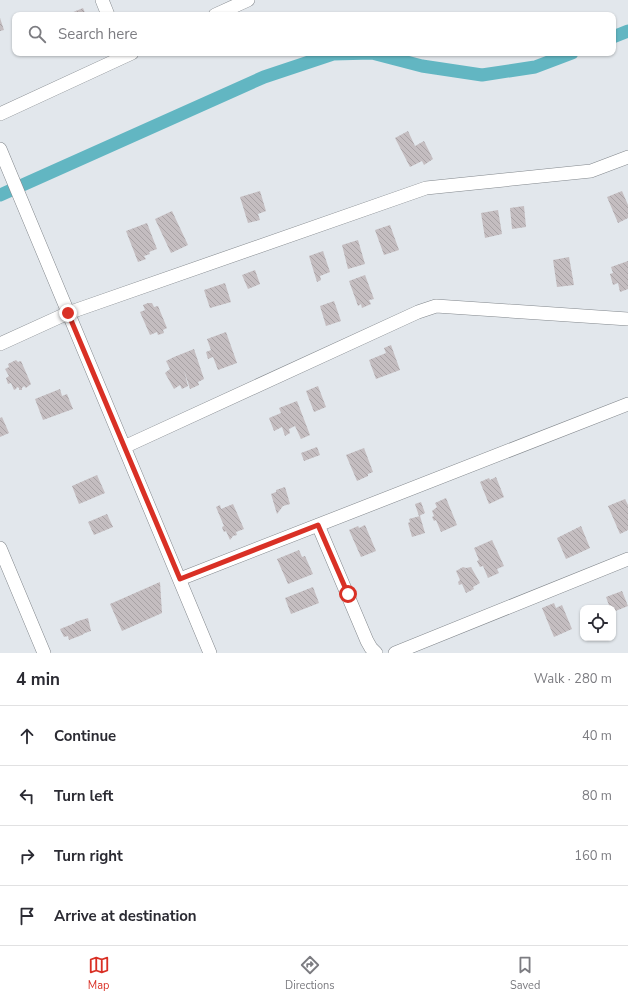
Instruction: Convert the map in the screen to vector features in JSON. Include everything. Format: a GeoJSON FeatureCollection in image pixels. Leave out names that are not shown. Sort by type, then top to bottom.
{"type":"FeatureCollection","features":[{"type":"Feature","properties":{"kind":"street"},"geometry":{"type":"LineString","coordinates":[[102,0],[107,12]]}},
{"type":"Feature","properties":{"kind":"street"},"geometry":{"type":"LineString","coordinates":[[222,12],[248,0]]}},
{"type":"Feature","properties":{"kind":"street"},"geometry":{"type":"LineString","coordinates":[[0,114],[123,56]]}},
{"type":"Feature","properties":{"kind":"street"},"geometry":{"type":"LineString","coordinates":[[0,149],[210,653]]}},
{"type":"Feature","properties":{"kind":"street"},"geometry":{"type":"LineString","coordinates":[[0,344],[68,313],[426,188],[591,171],[628,157]]}},
{"type":"Feature","properties":{"kind":"street"},"geometry":{"type":"LineString","coordinates":[[124,447],[418,312],[436,306],[628,319]]}},
{"type":"Feature","properties":{"kind":"street"},"geometry":{"type":"LineString","coordinates":[[180,579],[628,404]]}},
{"type":"Feature","properties":{"kind":"street"},"geometry":{"type":"LineString","coordinates":[[318,525],[367,641],[376,653]]}},
{"type":"Feature","properties":{"kind":"street"},"geometry":{"type":"LineString","coordinates":[[0,548],[44,653]]}},
{"type":"Feature","properties":{"kind":"street"},"geometry":{"type":"LineString","coordinates":[[395,653],[628,559]]}},
{"type":"Feature","properties":{"kind":"building"},"geometry":{"type":"Polygon","coordinates":[[[83,8],[85,12],[73,12],[83,8]]]}},
{"type":"Feature","properties":{"kind":"building"},"geometry":{"type":"Polygon","coordinates":[[[0,18],[4,30],[0,31],[0,18]]]}},
{"type":"Feature","properties":{"kind":"building"},"geometry":{"type":"Polygon","coordinates":[[[408,131],[415,146],[424,141],[433,159],[424,165],[422,161],[410,167],[395,138],[408,131]]]}},
{"type":"Feature","properties":{"kind":"building"},"geometry":{"type":"Polygon","coordinates":[[[260,191],[266,211],[258,214],[260,220],[248,223],[240,197],[260,191]]]}},
{"type":"Feature","properties":{"kind":"building"},"geometry":{"type":"Polygon","coordinates":[[[622,191],[628,205],[628,218],[618,223],[607,197],[622,191]]]}},
{"type":"Feature","properties":{"kind":"building"},"geometry":{"type":"Polygon","coordinates":[[[524,206],[526,227],[512,229],[510,208],[524,206]]]}},
{"type":"Feature","properties":{"kind":"building"},"geometry":{"type":"Polygon","coordinates":[[[498,210],[502,234],[485,238],[481,213],[498,210]]]}},
{"type":"Feature","properties":{"kind":"building"},"geometry":{"type":"Polygon","coordinates":[[[172,211],[188,245],[171,253],[155,219],[172,211]]]}},
{"type":"Feature","properties":{"kind":"building"},"geometry":{"type":"Polygon","coordinates":[[[147,223],[157,249],[144,256],[146,259],[138,262],[126,231],[147,223]]]}},
{"type":"Feature","properties":{"kind":"building"},"geometry":{"type":"Polygon","coordinates":[[[390,225],[399,250],[384,255],[375,230],[390,225]]]}},
{"type":"Feature","properties":{"kind":"building"},"geometry":{"type":"Polygon","coordinates":[[[358,240],[365,264],[348,269],[342,245],[358,240]]]}},
{"type":"Feature","properties":{"kind":"building"},"geometry":{"type":"Polygon","coordinates":[[[323,251],[330,272],[320,276],[321,280],[317,282],[309,256],[323,251]]]}},
{"type":"Feature","properties":{"kind":"building"},"geometry":{"type":"Polygon","coordinates":[[[569,257],[574,285],[557,287],[553,260],[569,257]]]}},
{"type":"Feature","properties":{"kind":"building"},"geometry":{"type":"Polygon","coordinates":[[[628,261],[628,289],[620,292],[618,283],[613,285],[610,274],[613,273],[611,267],[628,261]]]}},
{"type":"Feature","properties":{"kind":"building"},"geometry":{"type":"Polygon","coordinates":[[[255,270],[260,284],[248,289],[242,275],[255,270]]]}},
{"type":"Feature","properties":{"kind":"building"},"geometry":{"type":"Polygon","coordinates":[[[365,275],[374,299],[369,300],[371,304],[362,308],[361,304],[358,306],[349,281],[365,275]]]}},
{"type":"Feature","properties":{"kind":"building"},"geometry":{"type":"Polygon","coordinates":[[[225,283],[231,302],[210,308],[204,290],[225,283]]]}},
{"type":"Feature","properties":{"kind":"building"},"geometry":{"type":"Polygon","coordinates":[[[334,301],[341,321],[326,326],[320,306],[334,301]]]}},
{"type":"Feature","properties":{"kind":"building"},"geometry":{"type":"Polygon","coordinates":[[[152,303],[154,307],[158,306],[167,328],[163,330],[164,333],[158,335],[157,332],[150,335],[140,312],[145,310],[143,305],[152,303]]]}},
{"type":"Feature","properties":{"kind":"building"},"geometry":{"type":"Polygon","coordinates":[[[226,332],[237,363],[218,370],[213,357],[208,359],[206,352],[211,350],[207,339],[226,332]]]}},
{"type":"Feature","properties":{"kind":"building"},"geometry":{"type":"Polygon","coordinates":[[[391,345],[400,370],[376,379],[369,360],[386,353],[384,348],[391,345]]]}},
{"type":"Feature","properties":{"kind":"building"},"geometry":{"type":"Polygon","coordinates":[[[194,349],[204,379],[198,382],[199,385],[190,389],[184,370],[188,386],[182,389],[180,385],[174,389],[165,373],[170,369],[166,361],[194,349]]]}},
{"type":"Feature","properties":{"kind":"building"},"geometry":{"type":"Polygon","coordinates":[[[16,360],[18,362],[21,361],[31,384],[26,388],[24,386],[22,390],[19,390],[17,387],[14,390],[11,383],[8,384],[6,378],[9,376],[5,369],[9,367],[8,364],[16,360]]]}},
{"type":"Feature","properties":{"kind":"building"},"geometry":{"type":"Polygon","coordinates":[[[318,386],[326,407],[314,412],[306,391],[318,386]]]}},
{"type":"Feature","properties":{"kind":"building"},"geometry":{"type":"Polygon","coordinates":[[[60,389],[62,396],[67,394],[73,409],[43,420],[35,399],[60,389]]]}},
{"type":"Feature","properties":{"kind":"building"},"geometry":{"type":"Polygon","coordinates":[[[297,401],[310,435],[301,439],[295,426],[289,429],[290,433],[285,436],[282,427],[274,431],[269,418],[281,413],[279,408],[297,401]]]}},
{"type":"Feature","properties":{"kind":"building"},"geometry":{"type":"Polygon","coordinates":[[[2,417],[9,433],[0,437],[0,418],[2,417]]]}},
{"type":"Feature","properties":{"kind":"building"},"geometry":{"type":"Polygon","coordinates":[[[317,447],[320,455],[304,461],[301,453],[317,447]]]}},
{"type":"Feature","properties":{"kind":"building"},"geometry":{"type":"Polygon","coordinates":[[[364,448],[373,472],[357,481],[346,455],[364,448]]]}},
{"type":"Feature","properties":{"kind":"building"},"geometry":{"type":"Polygon","coordinates":[[[97,475],[105,493],[79,504],[72,486],[97,475]]]}},
{"type":"Feature","properties":{"kind":"building"},"geometry":{"type":"Polygon","coordinates":[[[496,477],[504,497],[489,504],[480,482],[496,477]]]}},
{"type":"Feature","properties":{"kind":"building"},"geometry":{"type":"Polygon","coordinates":[[[285,487],[290,504],[283,506],[277,514],[271,494],[276,492],[276,490],[285,487]]]}},
{"type":"Feature","properties":{"kind":"building"},"geometry":{"type":"Polygon","coordinates":[[[446,498],[457,525],[441,532],[436,520],[434,521],[432,517],[434,516],[432,511],[437,507],[435,503],[446,498]]]}},
{"type":"Feature","properties":{"kind":"building"},"geometry":{"type":"Polygon","coordinates":[[[625,499],[628,505],[628,530],[620,534],[608,506],[625,499]]]}},
{"type":"Feature","properties":{"kind":"building"},"geometry":{"type":"Polygon","coordinates":[[[421,502],[425,513],[419,516],[415,504],[421,502]]]}},
{"type":"Feature","properties":{"kind":"building"},"geometry":{"type":"Polygon","coordinates":[[[233,504],[244,529],[236,532],[237,535],[233,536],[230,540],[226,531],[224,532],[223,530],[222,527],[224,526],[216,507],[220,505],[221,509],[233,504]]]}},
{"type":"Feature","properties":{"kind":"building"},"geometry":{"type":"Polygon","coordinates":[[[107,514],[113,527],[94,535],[88,522],[107,514]]]}},
{"type":"Feature","properties":{"kind":"building"},"geometry":{"type":"Polygon","coordinates":[[[420,516],[425,533],[412,537],[408,523],[410,522],[409,519],[420,516]]]}},
{"type":"Feature","properties":{"kind":"building"},"geometry":{"type":"Polygon","coordinates":[[[365,525],[376,551],[361,557],[349,530],[365,525]]]}},
{"type":"Feature","properties":{"kind":"building"},"geometry":{"type":"Polygon","coordinates":[[[581,526],[590,548],[566,559],[557,538],[581,526]]]}},
{"type":"Feature","properties":{"kind":"building"},"geometry":{"type":"Polygon","coordinates":[[[492,540],[504,566],[497,569],[499,573],[488,578],[483,566],[480,567],[477,561],[479,560],[474,548],[492,540]]]}},
{"type":"Feature","properties":{"kind":"building"},"geometry":{"type":"Polygon","coordinates":[[[299,550],[302,557],[305,556],[313,574],[288,584],[277,559],[299,550]]]}},
{"type":"Feature","properties":{"kind":"building"},"geometry":{"type":"Polygon","coordinates":[[[463,567],[471,567],[480,583],[473,587],[474,589],[466,593],[462,584],[459,585],[458,582],[460,580],[456,571],[463,567]]]}},
{"type":"Feature","properties":{"kind":"building"},"geometry":{"type":"Polygon","coordinates":[[[160,582],[162,613],[122,631],[110,604],[160,582]]]}},
{"type":"Feature","properties":{"kind":"building"},"geometry":{"type":"Polygon","coordinates":[[[313,587],[319,603],[291,614],[285,598],[313,587]]]}},
{"type":"Feature","properties":{"kind":"building"},"geometry":{"type":"Polygon","coordinates":[[[622,591],[628,606],[616,611],[616,605],[609,605],[606,597],[622,591]]]}},
{"type":"Feature","properties":{"kind":"building"},"geometry":{"type":"Polygon","coordinates":[[[554,603],[556,608],[562,605],[572,629],[554,637],[542,608],[554,603]]]}},
{"type":"Feature","properties":{"kind":"building"},"geometry":{"type":"Polygon","coordinates":[[[88,618],[91,631],[69,640],[68,636],[64,637],[60,629],[88,618]]]}},
{"type":"Feature","properties":{"kind":"waterway"},"geometry":{"type":"LineString","coordinates":[[616,36],[628,31]]}},
{"type":"Feature","properties":{"kind":"waterway"},"geometry":{"type":"LineString","coordinates":[[0,195],[264,77],[327,56]]}},
{"type":"Feature","properties":{"kind":"waterway"},"geometry":{"type":"LineString","coordinates":[[384,56],[422,66],[482,75],[535,67],[564,56]]}},
{"type":"Feature","properties":{"kind":"route"},"geometry":{"type":"LineString","coordinates":[[68,313],[180,579],[318,525],[348,594]]}}]}
